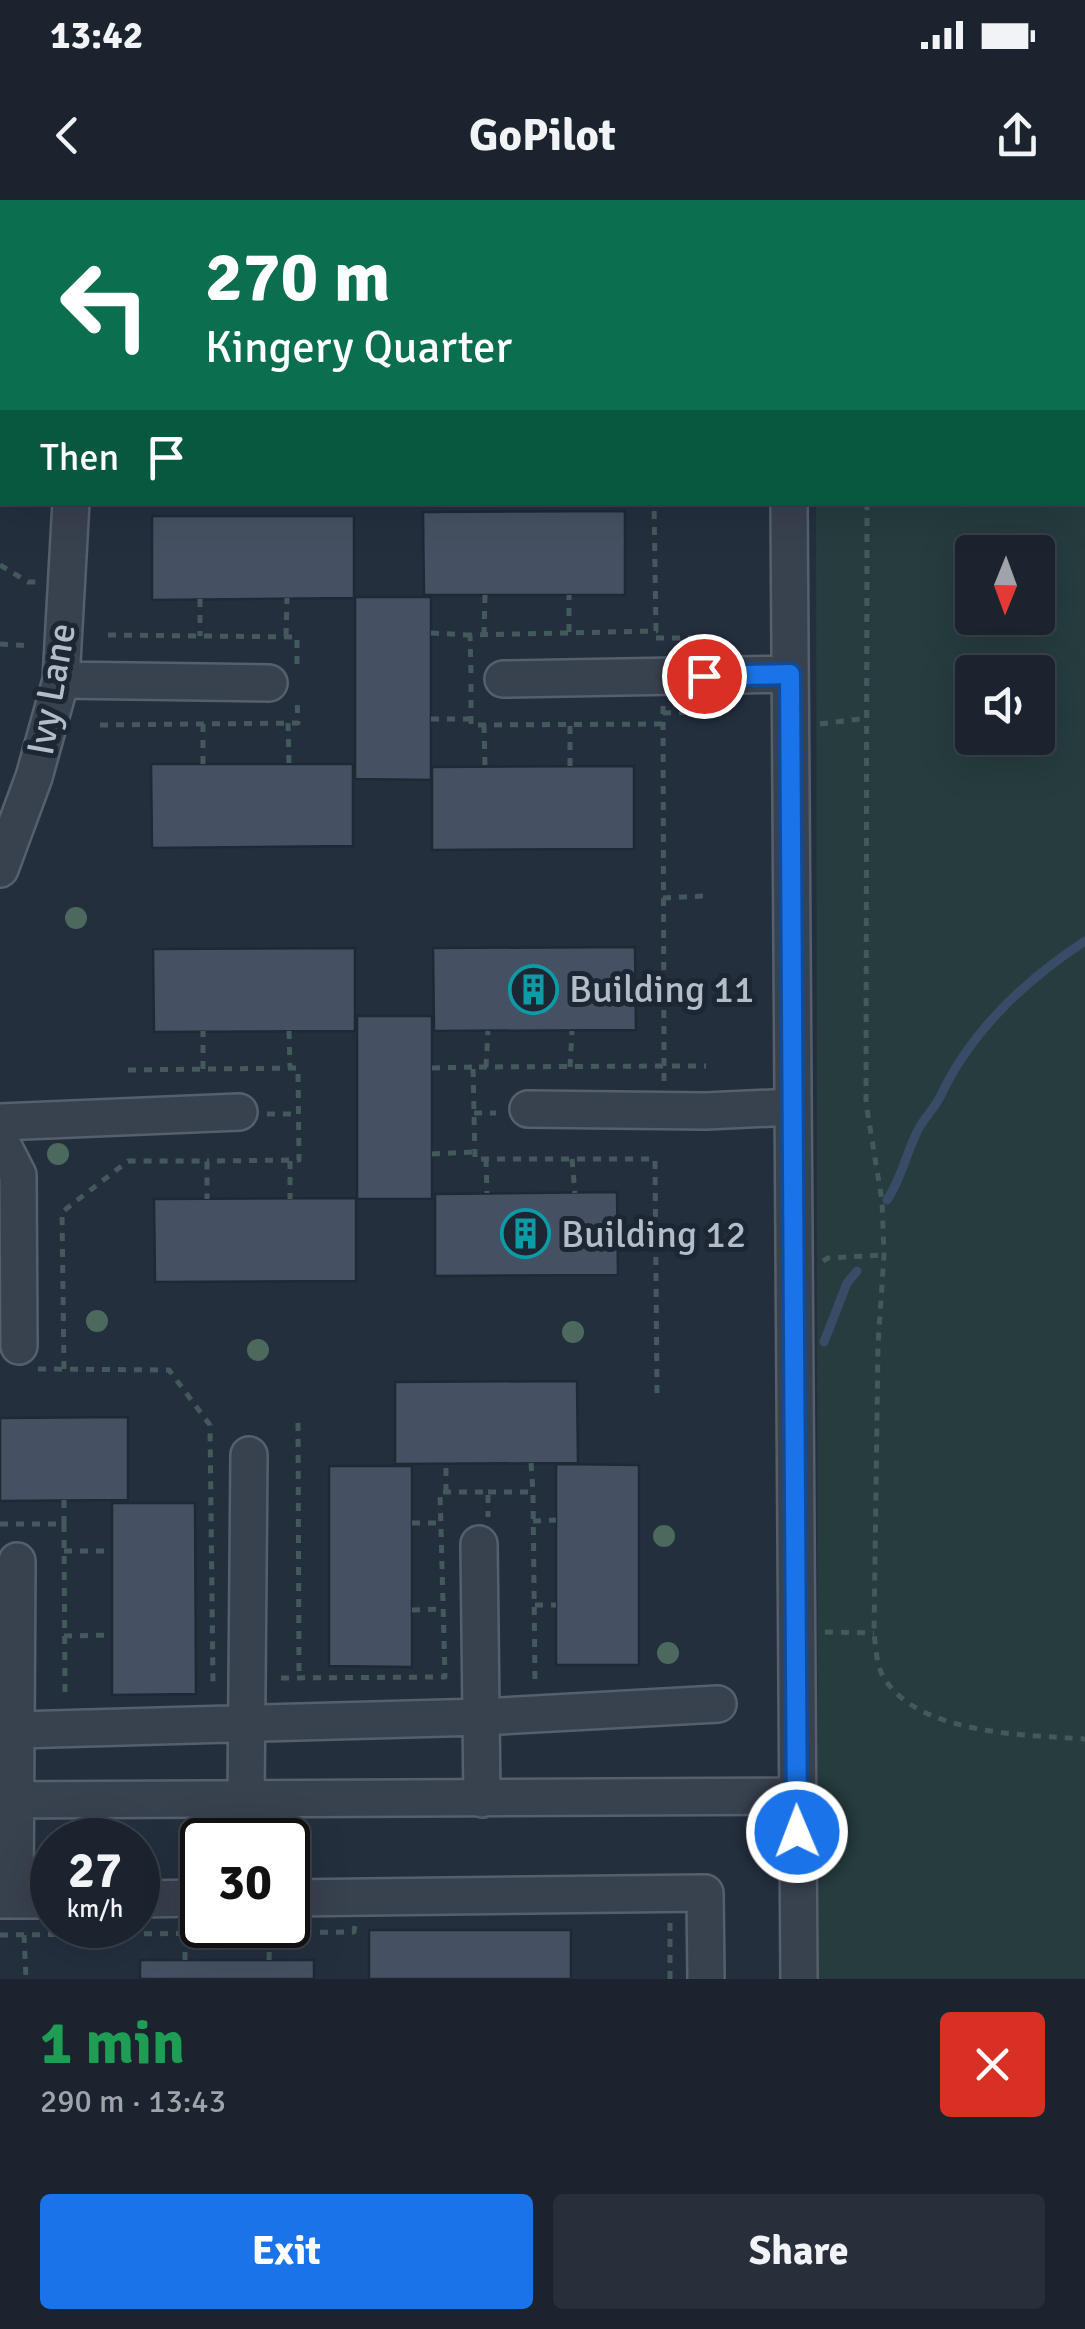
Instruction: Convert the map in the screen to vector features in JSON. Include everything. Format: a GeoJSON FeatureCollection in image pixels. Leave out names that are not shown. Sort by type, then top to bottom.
{"type":"FeatureCollection","features":[{"type":"Feature","properties":{"kind":"street","name":"Ivy Lane"},"geometry":{"type":"LineString","coordinates":[[0,869],[34,777],[61,680],[71,505]]}},
{"type":"Feature","properties":{"kind":"street"},"geometry":{"type":"LineString","coordinates":[[789,505],[799,1979]]}},
{"type":"Feature","properties":{"kind":"street"},"geometry":{"type":"LineString","coordinates":[[503,679],[790,674]]}},
{"type":"Feature","properties":{"kind":"street"},"geometry":{"type":"LineString","coordinates":[[61,680],[269,683]]}},
{"type":"Feature","properties":{"kind":"street"},"geometry":{"type":"LineString","coordinates":[[519,1110],[706,1111],[793,1107]]}},
{"type":"Feature","properties":{"kind":"street"},"geometry":{"type":"LineString","coordinates":[[0,1122],[239,1112]]}},
{"type":"Feature","properties":{"kind":"street"},"geometry":{"type":"LineString","coordinates":[[0,1140],[18,1175],[26,1358]]}},
{"type":"Feature","properties":{"kind":"street"},"geometry":{"type":"LineString","coordinates":[[246,1799],[249,1455]]}},
{"type":"Feature","properties":{"kind":"street"},"geometry":{"type":"LineString","coordinates":[[482,1798],[483,1534]]}},
{"type":"Feature","properties":{"kind":"street"},"geometry":{"type":"LineString","coordinates":[[8,1900],[18,1561]]}},
{"type":"Feature","properties":{"kind":"street"},"geometry":{"type":"LineString","coordinates":[[11,1746],[246,1724],[718,1704]]}},
{"type":"Feature","properties":{"kind":"street"},"geometry":{"type":"LineString","coordinates":[[9,1800],[796,1796]]}},
{"type":"Feature","properties":{"kind":"street"},"geometry":{"type":"LineString","coordinates":[[310,1898],[706,1893],[706,1979]]}},
{"type":"Feature","properties":{"kind":"path"},"geometry":{"type":"LineString","coordinates":[[867,505],[866,1103],[882,1201],[884,1255],[878,1346],[874,1634],[883,1677],[919,1709],[948,1722],[983,1729],[1085,1739]]}},
{"type":"Feature","properties":{"kind":"path"},"geometry":{"type":"LineString","coordinates":[[0,565],[28,582]]}},
{"type":"Feature","properties":{"kind":"path"},"geometry":{"type":"LineString","coordinates":[[569,632],[570,594]]}},
{"type":"Feature","properties":{"kind":"path"},"geometry":{"type":"LineString","coordinates":[[484,634],[485,595]]}},
{"type":"Feature","properties":{"kind":"path"},"geometry":{"type":"LineString","coordinates":[[286,636],[287,598]]}},
{"type":"Feature","properties":{"kind":"path"},"geometry":{"type":"LineString","coordinates":[[200,600],[200,636]]}},
{"type":"Feature","properties":{"kind":"path"},"geometry":{"type":"LineString","coordinates":[[431,633],[470,635]]}},
{"type":"Feature","properties":{"kind":"path"},"geometry":{"type":"LineString","coordinates":[[656,649],[656,634],[705,638]]}},
{"type":"Feature","properties":{"kind":"path"},"geometry":{"type":"LineString","coordinates":[[0,644],[23,646]]}},
{"type":"Feature","properties":{"kind":"path"},"geometry":{"type":"LineString","coordinates":[[663,703],[664,1084]]}},
{"type":"Feature","properties":{"kind":"path"},"geometry":{"type":"LineString","coordinates":[[663,713],[704,712]]}},
{"type":"Feature","properties":{"kind":"path"},"geometry":{"type":"LineString","coordinates":[[790,729],[867,718]]}},
{"type":"Feature","properties":{"kind":"path"},"geometry":{"type":"LineString","coordinates":[[431,719],[471,719]]}},
{"type":"Feature","properties":{"kind":"path"},"geometry":{"type":"LineString","coordinates":[[288,723],[289,764]]}},
{"type":"Feature","properties":{"kind":"path"},"geometry":{"type":"LineString","coordinates":[[203,764],[204,724]]}},
{"type":"Feature","properties":{"kind":"path"},"geometry":{"type":"LineString","coordinates":[[484,725],[485,767]]}},
{"type":"Feature","properties":{"kind":"path"},"geometry":{"type":"LineString","coordinates":[[570,725],[570,766]]}},
{"type":"Feature","properties":{"kind":"path"},"geometry":{"type":"LineString","coordinates":[[663,898],[706,896]]}},
{"type":"Feature","properties":{"kind":"path"},"geometry":{"type":"LineString","coordinates":[[570,1067],[572,1030]]}},
{"type":"Feature","properties":{"kind":"path"},"geometry":{"type":"LineString","coordinates":[[203,1031],[203,1069]]}},
{"type":"Feature","properties":{"kind":"path"},"geometry":{"type":"LineString","coordinates":[[289,1031],[290,1068]]}},
{"type":"Feature","properties":{"kind":"path"},"geometry":{"type":"LineString","coordinates":[[486,1068],[488,1031]]}},
{"type":"Feature","properties":{"kind":"path"},"geometry":{"type":"LineString","coordinates":[[432,1068],[706,1066]]}},
{"type":"Feature","properties":{"kind":"path"},"geometry":{"type":"LineString","coordinates":[[473,1067],[476,1159],[655,1159],[658,1394]]}},
{"type":"Feature","properties":{"kind":"path"},"geometry":{"type":"LineString","coordinates":[[474,1113],[519,1110]]}},
{"type":"Feature","properties":{"kind":"path"},"geometry":{"type":"LineString","coordinates":[[274,1115],[298,1114]]}},
{"type":"Feature","properties":{"kind":"path"},"geometry":{"type":"LineString","coordinates":[[432,1154],[475,1152]]}},
{"type":"Feature","properties":{"kind":"path"},"geometry":{"type":"LineString","coordinates":[[486,1159],[487,1193]]}},
{"type":"Feature","properties":{"kind":"path"},"geometry":{"type":"LineString","coordinates":[[572,1159],[575,1193]]}},
{"type":"Feature","properties":{"kind":"path"},"geometry":{"type":"LineString","coordinates":[[64,1370],[62,1212],[128,1161],[207,1161],[207,1198]]}},
{"type":"Feature","properties":{"kind":"path"},"geometry":{"type":"LineString","coordinates":[[290,1161],[290,1198]]}},
{"type":"Feature","properties":{"kind":"path"},"geometry":{"type":"LineString","coordinates":[[793,1282],[828,1258],[884,1255]]}},
{"type":"Feature","properties":{"kind":"path"},"geometry":{"type":"LineString","coordinates":[[26,1358],[64,1370],[170,1370],[210,1425],[212,1686]]}},
{"type":"Feature","properties":{"kind":"path"},"geometry":{"type":"LineString","coordinates":[[298,1423],[299,1678]]}},
{"type":"Feature","properties":{"kind":"path"},"geometry":{"type":"LineString","coordinates":[[524,1681],[535,1681],[531,1463]]}},
{"type":"Feature","properties":{"kind":"path"},"geometry":{"type":"LineString","coordinates":[[446,1464],[446,1492]]}},
{"type":"Feature","properties":{"kind":"path"},"geometry":{"type":"LineString","coordinates":[[281,1678],[445,1677],[440,1492],[532,1492]]}},
{"type":"Feature","properties":{"kind":"path"},"geometry":{"type":"LineString","coordinates":[[483,1534],[488,1492]]}},
{"type":"Feature","properties":{"kind":"path"},"geometry":{"type":"LineString","coordinates":[[64,1500],[66,1706]]}},
{"type":"Feature","properties":{"kind":"path"},"geometry":{"type":"LineString","coordinates":[[533,1521],[556,1520]]}},
{"type":"Feature","properties":{"kind":"path"},"geometry":{"type":"LineString","coordinates":[[412,1523],[441,1523]]}},
{"type":"Feature","properties":{"kind":"path"},"geometry":{"type":"LineString","coordinates":[[0,1524],[64,1524]]}},
{"type":"Feature","properties":{"kind":"path"},"geometry":{"type":"LineString","coordinates":[[64,1551],[112,1551]]}},
{"type":"Feature","properties":{"kind":"path"},"geometry":{"type":"LineString","coordinates":[[534,1605],[556,1605]]}},
{"type":"Feature","properties":{"kind":"path"},"geometry":{"type":"LineString","coordinates":[[412,1610],[444,1610]]}},
{"type":"Feature","properties":{"kind":"path"},"geometry":{"type":"LineString","coordinates":[[812,1632],[874,1634]]}},
{"type":"Feature","properties":{"kind":"path"},"geometry":{"type":"LineString","coordinates":[[64,1636],[112,1635]]}},
{"type":"Feature","properties":{"kind":"path"},"geometry":{"type":"LineString","coordinates":[[24,1935],[26,1979]]}},
{"type":"Feature","properties":{"kind":"path"},"geometry":{"type":"LineString","coordinates":[[185,1948],[185,1960]]}},
{"type":"Feature","properties":{"kind":"path"},"geometry":{"type":"LineString","coordinates":[[269,1948],[269,1960]]}},
{"type":"Feature","properties":{"kind":"green space"},"geometry":{"type":"Polygon","coordinates":[[[816,505],[1085,505],[1085,1979],[818,1979],[816,505]]]}},
{"type":"Feature","properties":{"kind":"building"},"geometry":{"type":"Polygon","coordinates":[[[625,511],[625,595],[424,595],[423,512],[625,511]]]}},
{"type":"Feature","properties":{"kind":"building"},"geometry":{"type":"Polygon","coordinates":[[[152,516],[354,516],[354,598],[152,600],[152,516]]]}},
{"type":"Feature","properties":{"kind":"building"},"geometry":{"type":"Polygon","coordinates":[[[355,597],[431,597],[431,780],[355,779],[355,597]]]}},
{"type":"Feature","properties":{"kind":"building"},"geometry":{"type":"Polygon","coordinates":[[[151,764],[353,764],[353,846],[152,848],[151,764]]]}},
{"type":"Feature","properties":{"kind":"building"},"geometry":{"type":"Polygon","coordinates":[[[634,766],[634,849],[432,850],[432,767],[634,766]]]}},
{"type":"Feature","properties":{"kind":"building","name":"Building 11"},"geometry":{"type":"Polygon","coordinates":[[[635,947],[636,1030],[434,1031],[433,948],[635,947]]]}},
{"type":"Feature","properties":{"kind":"building"},"geometry":{"type":"Polygon","coordinates":[[[355,948],[355,1031],[154,1032],[153,949],[355,948]]]}},
{"type":"Feature","properties":{"kind":"building"},"geometry":{"type":"Polygon","coordinates":[[[357,1016],[432,1016],[432,1199],[357,1199],[357,1016]]]}},
{"type":"Feature","properties":{"kind":"building","name":"Building 12"},"geometry":{"type":"Polygon","coordinates":[[[617,1192],[618,1275],[435,1276],[435,1194],[617,1192]]]}},
{"type":"Feature","properties":{"kind":"building"},"geometry":{"type":"Polygon","coordinates":[[[356,1198],[356,1281],[155,1282],[154,1199],[356,1198]]]}},
{"type":"Feature","properties":{"kind":"building"},"geometry":{"type":"Polygon","coordinates":[[[577,1381],[578,1463],[395,1464],[395,1382],[577,1381]]]}},
{"type":"Feature","properties":{"kind":"building"},"geometry":{"type":"Polygon","coordinates":[[[128,1417],[128,1500],[0,1501],[0,1418],[128,1417]]]}},
{"type":"Feature","properties":{"kind":"building"},"geometry":{"type":"Polygon","coordinates":[[[556,1464],[639,1465],[639,1665],[556,1665],[556,1464]]]}},
{"type":"Feature","properties":{"kind":"building"},"geometry":{"type":"Polygon","coordinates":[[[329,1466],[412,1466],[412,1667],[329,1666],[329,1466]]]}},
{"type":"Feature","properties":{"kind":"building"},"geometry":{"type":"Polygon","coordinates":[[[112,1503],[195,1503],[196,1694],[112,1695],[112,1503]]]}},
{"type":"Feature","properties":{"kind":"building"},"geometry":{"type":"Polygon","coordinates":[[[369,1930],[571,1930],[571,1979],[369,1979],[369,1930]]]}},
{"type":"Feature","properties":{"kind":"building"},"geometry":{"type":"Polygon","coordinates":[[[140,1960],[314,1960],[314,1979],[140,1979],[140,1960]]]}},
{"type":"Feature","properties":{"kind":"waterway"},"geometry":{"type":"LineString","coordinates":[[887,1200],[918,1130],[983,1029],[1020,991],[1085,941]]}},
{"type":"Feature","properties":{"kind":"waterway"},"geometry":{"type":"LineString","coordinates":[[824,1342],[847,1283],[857,1271]]}},
{"type":"Feature","properties":{"kind":"place","name":"Building 11"},"geometry":{"type":"Point","coordinates":[534,989]}},
{"type":"Feature","properties":{"kind":"place","name":"Building 12"},"geometry":{"type":"Point","coordinates":[526,1234]}},
{"type":"Feature","properties":{"kind":"route"},"geometry":{"type":"LineString","coordinates":[[704,676],[790,674],[797,1832]]}}]}
